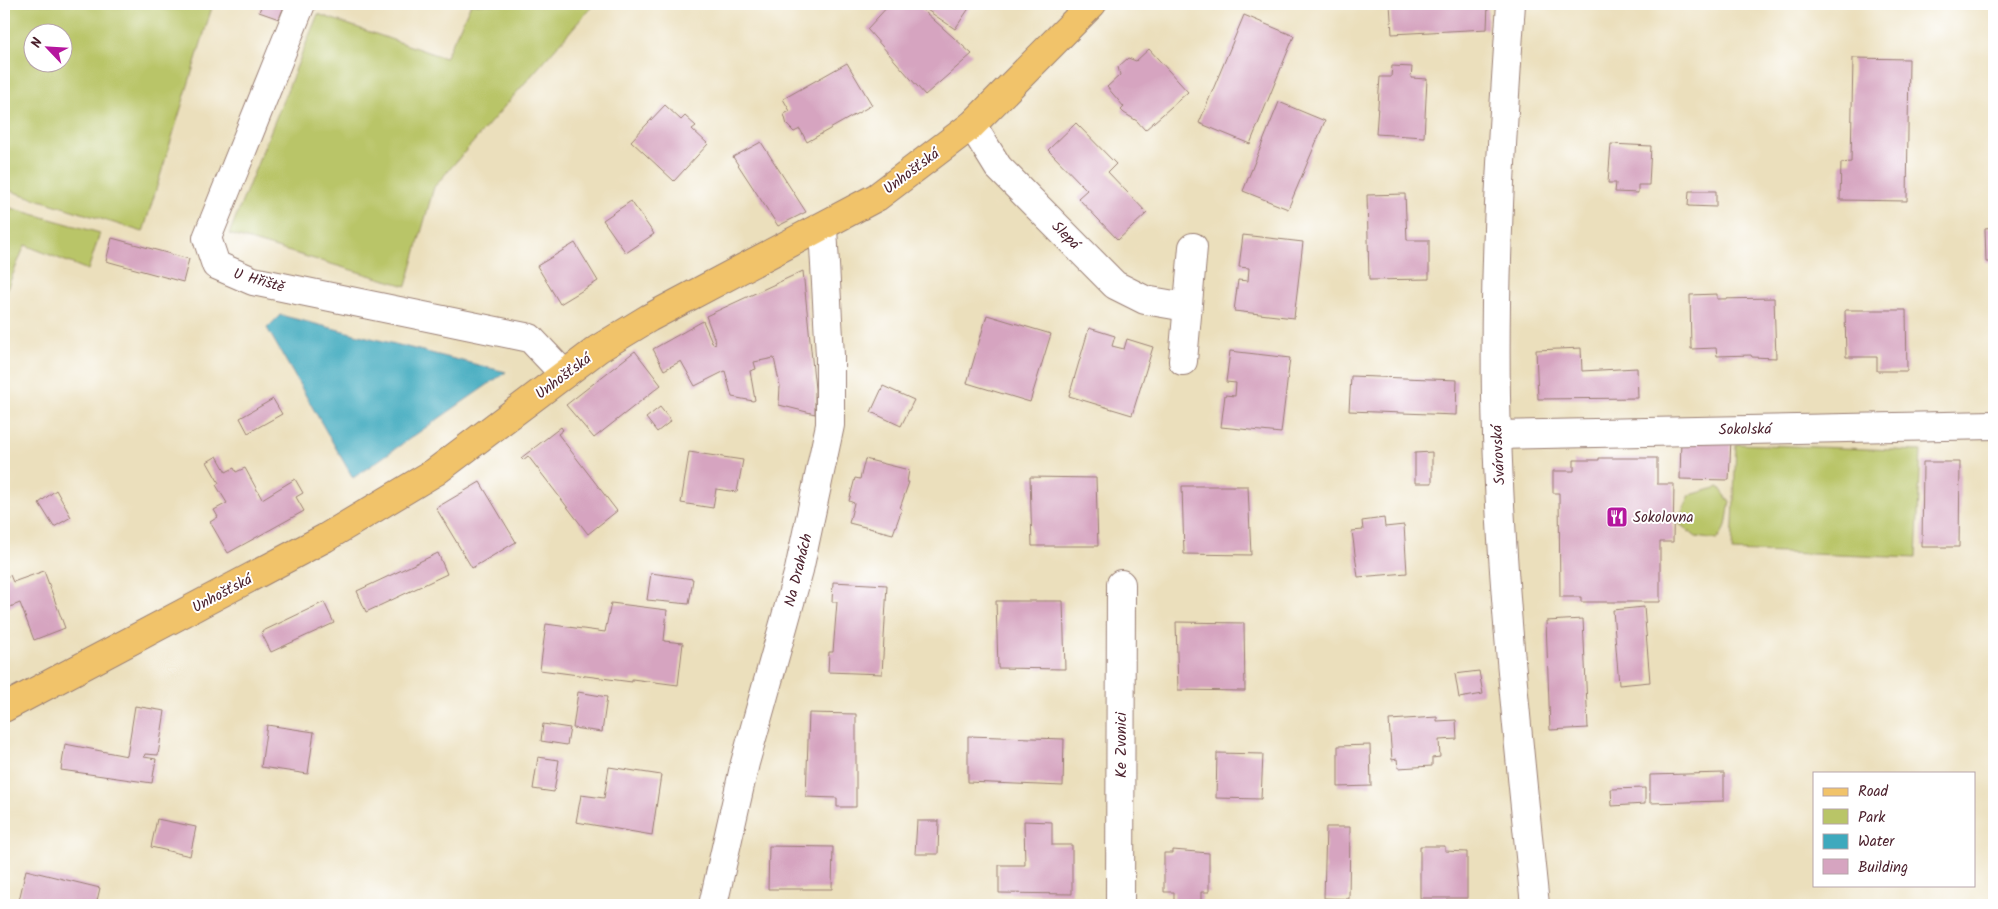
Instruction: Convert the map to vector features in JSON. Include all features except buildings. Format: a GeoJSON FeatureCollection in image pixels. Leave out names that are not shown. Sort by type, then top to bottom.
{"type":"FeatureCollection","features":[{"type":"Feature","properties":{"kind":"main road","name":"Unhošťská"},"geometry":{"type":"LineString","coordinates":[[4,708],[325,538],[435,472],[598,349],[649,318],[823,228],[877,197],[972,125],[1092,4]]}},
{"type":"Feature","properties":{"kind":"street","name":"U Hřiště"},"geometry":{"type":"LineString","coordinates":[[301,4],[207,238],[216,266],[253,281],[530,338],[564,374]]}},
{"type":"Feature","properties":{"kind":"street","name":"Svárovská"},"geometry":{"type":"LineString","coordinates":[[1511,4],[1496,252],[1497,435],[1510,659],[1535,905]]}},
{"type":"Feature","properties":{"kind":"street","name":"Slepá"},"geometry":{"type":"LineString","coordinates":[[972,125],[998,167],[1115,286],[1145,300],[1186,307]]}},
{"type":"Feature","properties":{"kind":"street","name":"Na Drahách"},"geometry":{"type":"LineString","coordinates":[[713,905],[745,763],[799,570],[830,425],[830,356],[823,228]]}},
{"type":"Feature","properties":{"kind":"street"},"geometry":{"type":"LineString","coordinates":[[1183,361],[1186,307],[1193,247]]}},
{"type":"Feature","properties":{"kind":"street","name":"Sokolská"},"geometry":{"type":"LineString","coordinates":[[1497,435],[1994,425]]}},
{"type":"Feature","properties":{"kind":"street","name":"Ke Zvonici"},"geometry":{"type":"LineString","coordinates":[[1120,905],[1121,584]]}},
{"type":"Feature","properties":{"kind":"green space"},"geometry":{"type":"Polygon","coordinates":[[[4,4],[213,4],[143,232],[4,189],[4,4]]]}},
{"type":"Feature","properties":{"kind":"green space"},"geometry":{"type":"Polygon","coordinates":[[[471,4],[594,4],[434,187],[406,286],[229,234],[318,14],[445,58],[471,4]]]}},
{"type":"Feature","properties":{"kind":"green space"},"geometry":{"type":"Polygon","coordinates":[[[4,206],[100,233],[88,270],[25,245],[4,296],[4,206]]]}},
{"type":"Feature","properties":{"kind":"green space"},"geometry":{"type":"Polygon","coordinates":[[[1736,444],[1921,451],[1916,558],[1732,551],[1736,444]]]}},
{"type":"Feature","properties":{"kind":"green space"},"geometry":{"type":"Polygon","coordinates":[[[1719,487],[1730,502],[1726,526],[1717,540],[1696,537],[1677,522],[1690,495],[1719,487]]]}},
{"type":"Feature","properties":{"kind":"water"},"geometry":{"type":"Polygon","coordinates":[[[280,315],[506,372],[353,478],[267,328],[280,315]]]}},
{"type":"Feature","properties":{"kind":"place","name":"Sokolovna"},"geometry":{"type":"Point","coordinates":[1617,517]}}]}
